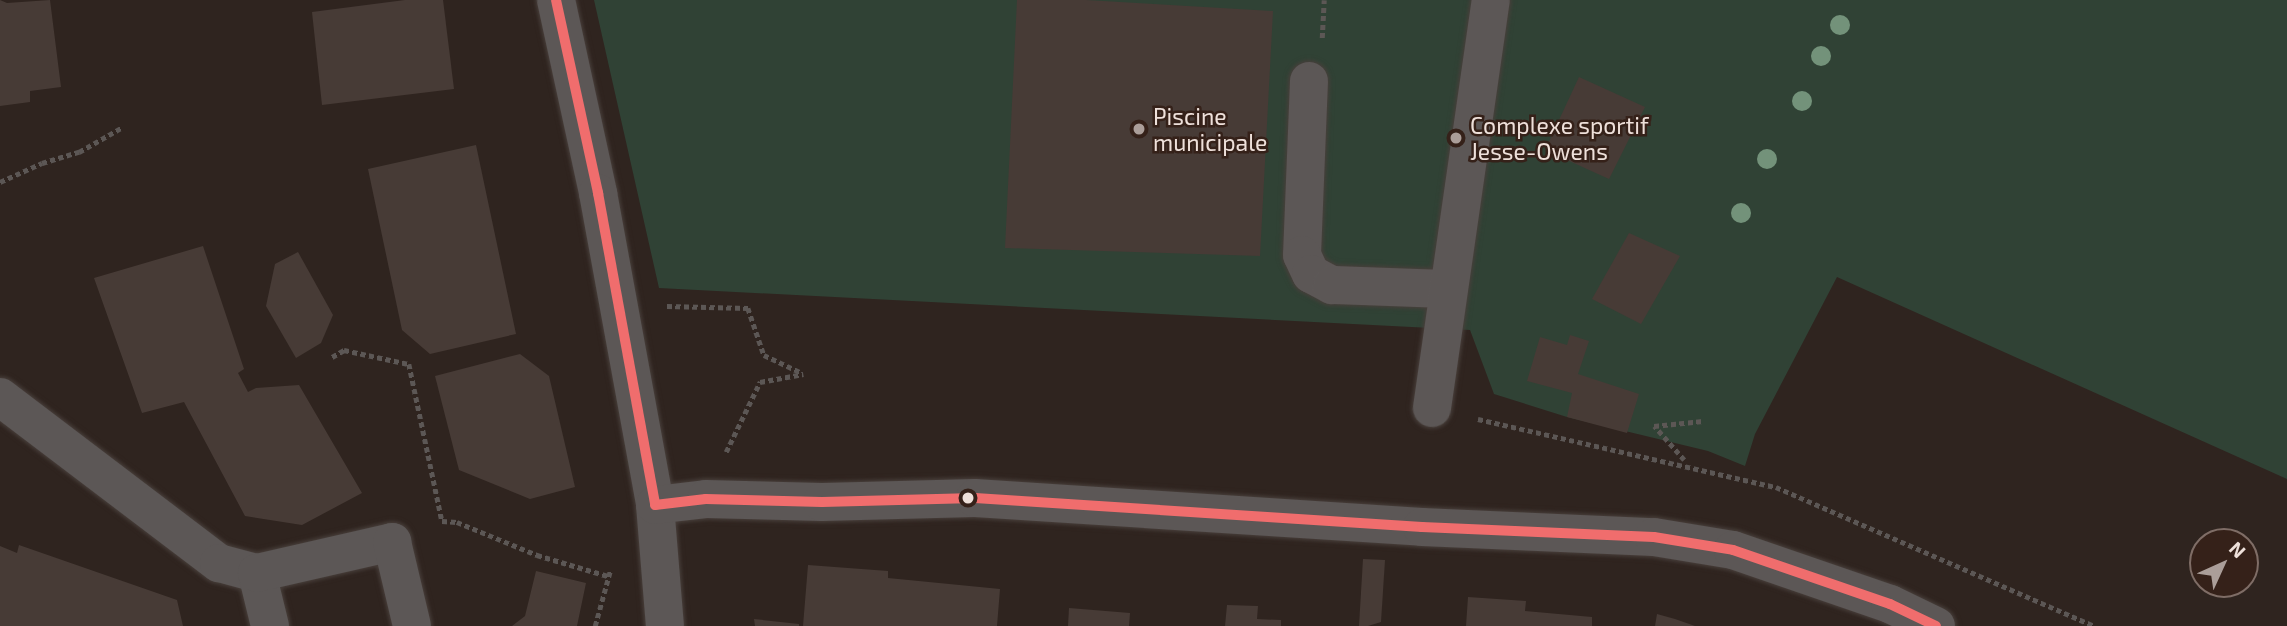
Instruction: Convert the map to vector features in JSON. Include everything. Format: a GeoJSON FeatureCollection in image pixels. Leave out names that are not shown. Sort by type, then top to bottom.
{"type":"FeatureCollection","features":[{"type":"Feature","properties":{"kind":"street"},"geometry":{"type":"LineString","coordinates":[[556,0],[598,193],[655,505],[665,626]]}},
{"type":"Feature","properties":{"kind":"street"},"geometry":{"type":"LineString","coordinates":[[1432,408],[1445,329],[1447,289],[1491,0]]}},
{"type":"Feature","properties":{"kind":"street"},"geometry":{"type":"LineString","coordinates":[[1309,81],[1302,255],[1311,274],[1332,285],[1447,289]]}},
{"type":"Feature","properties":{"kind":"street"},"geometry":{"type":"LineString","coordinates":[[0,397],[219,563],[257,572],[392,542],[412,626]]}},
{"type":"Feature","properties":{"kind":"street"},"geometry":{"type":"LineString","coordinates":[[655,505],[706,499],[822,502],[975,498],[1422,527],[1654,537],[1733,550],[1890,604],[1936,626]]}},
{"type":"Feature","properties":{"kind":"street"},"geometry":{"type":"LineString","coordinates":[[257,572],[270,626]]}},
{"type":"Feature","properties":{"kind":"path"},"geometry":{"type":"LineString","coordinates":[[0,182],[79,152],[121,128]]}},
{"type":"Feature","properties":{"kind":"path"},"geometry":{"type":"LineString","coordinates":[[618,304],[748,308],[764,355],[803,374]]}},
{"type":"Feature","properties":{"kind":"path"},"geometry":{"type":"LineString","coordinates":[[332,357],[344,350],[409,364],[443,521],[457,522],[537,555],[608,576]]}},
{"type":"Feature","properties":{"kind":"path"},"geometry":{"type":"LineString","coordinates":[[1432,408],[1776,487],[2095,626]]}},
{"type":"Feature","properties":{"kind":"path"},"geometry":{"type":"LineString","coordinates":[[1684,460],[1654,426],[1703,421]]}},
{"type":"Feature","properties":{"kind":"green space","name":"Complexe sportif Jesse-Owens"},"geometry":{"type":"Polygon","coordinates":[[[594,0],[2287,0],[2287,479],[1837,277],[1755,434],[1745,466],[1708,451],[1567,417],[1494,394],[1470,330],[659,288],[594,0]]]}},
{"type":"Feature","properties":{"kind":"building"},"geometry":{"type":"Polygon","coordinates":[[[0,0],[7,3],[50,0],[61,87],[30,91],[30,102],[0,106],[0,0]]]}},
{"type":"Feature","properties":{"kind":"building"},"geometry":{"type":"Polygon","coordinates":[[[405,0],[443,0],[454,89],[322,105],[312,12],[405,0]]]}},
{"type":"Feature","properties":{"kind":"building","name":"Piscine municipale"},"geometry":{"type":"Polygon","coordinates":[[[1017,0],[1086,0],[1273,11],[1260,256],[1005,248],[1017,0]]]}},
{"type":"Feature","properties":{"kind":"building"},"geometry":{"type":"Polygon","coordinates":[[[1579,77],[1645,107],[1609,179],[1545,150],[1579,77]]]}},
{"type":"Feature","properties":{"kind":"building"},"geometry":{"type":"Polygon","coordinates":[[[476,145],[516,334],[430,354],[402,330],[368,169],[476,145]]]}},
{"type":"Feature","properties":{"kind":"building"},"geometry":{"type":"Polygon","coordinates":[[[1629,233],[1680,256],[1641,324],[1592,299],[1629,233]]]}},
{"type":"Feature","properties":{"kind":"building"},"geometry":{"type":"Polygon","coordinates":[[[203,246],[244,369],[238,373],[248,392],[256,388],[299,385],[362,493],[302,525],[245,516],[184,402],[142,413],[94,278],[203,246]]]}},
{"type":"Feature","properties":{"kind":"building"},"geometry":{"type":"Polygon","coordinates":[[[298,252],[333,315],[321,343],[296,358],[266,306],[275,264],[298,252]]]}},
{"type":"Feature","properties":{"kind":"building"},"geometry":{"type":"Polygon","coordinates":[[[1570,335],[1589,341],[1578,374],[1639,394],[1627,433],[1567,417],[1572,393],[1527,381],[1540,337],[1567,345],[1570,335]]]}},
{"type":"Feature","properties":{"kind":"building"},"geometry":{"type":"Polygon","coordinates":[[[520,354],[549,376],[575,487],[530,499],[459,470],[435,376],[520,354]]]}},
{"type":"Feature","properties":{"kind":"building"},"geometry":{"type":"Polygon","coordinates":[[[19,545],[177,600],[183,626],[0,626],[0,546],[17,553],[19,545]]]}},
{"type":"Feature","properties":{"kind":"building"},"geometry":{"type":"Polygon","coordinates":[[[1363,559],[1385,560],[1381,622],[1368,626],[1359,626],[1363,559]]]}},
{"type":"Feature","properties":{"kind":"building"},"geometry":{"type":"Polygon","coordinates":[[[808,565],[888,571],[888,578],[1000,589],[997,626],[803,626],[808,565]]]}},
{"type":"Feature","properties":{"kind":"building"},"geometry":{"type":"Polygon","coordinates":[[[536,571],[586,583],[577,626],[512,626],[525,616],[536,571]]]}},
{"type":"Feature","properties":{"kind":"building"},"geometry":{"type":"Polygon","coordinates":[[[1468,597],[1526,601],[1525,611],[1592,617],[1592,626],[1466,626],[1468,597]]]}},
{"type":"Feature","properties":{"kind":"building"},"geometry":{"type":"Polygon","coordinates":[[[1227,605],[1258,606],[1257,619],[1281,620],[1281,626],[1225,626],[1227,605]]]}},
{"type":"Feature","properties":{"kind":"building"},"geometry":{"type":"Polygon","coordinates":[[[1069,608],[1130,613],[1129,626],[1068,626],[1069,608]]]}},
{"type":"Feature","properties":{"kind":"building"},"geometry":{"type":"Polygon","coordinates":[[[1657,614],[1675,619],[1695,626],[1655,626],[1657,614]]]}},
{"type":"Feature","properties":{"kind":"building"},"geometry":{"type":"Polygon","coordinates":[[[754,619],[799,624],[799,626],[755,626],[754,619]]]}},
{"type":"Feature","properties":{"kind":"transit line"},"geometry":{"type":"LineString","coordinates":[[556,0],[598,193],[655,505],[706,499],[822,502],[975,498],[1422,527],[1654,537],[1733,550],[1890,604],[1936,626]]}},
{"type":"Feature","properties":{"kind":"place","name":"Piscine municipale"},"geometry":{"type":"Point","coordinates":[1139,129]}},
{"type":"Feature","properties":{"kind":"place","name":"Complexe sportif Jesse-Owens"},"geometry":{"type":"Point","coordinates":[1456,138]}}]}
